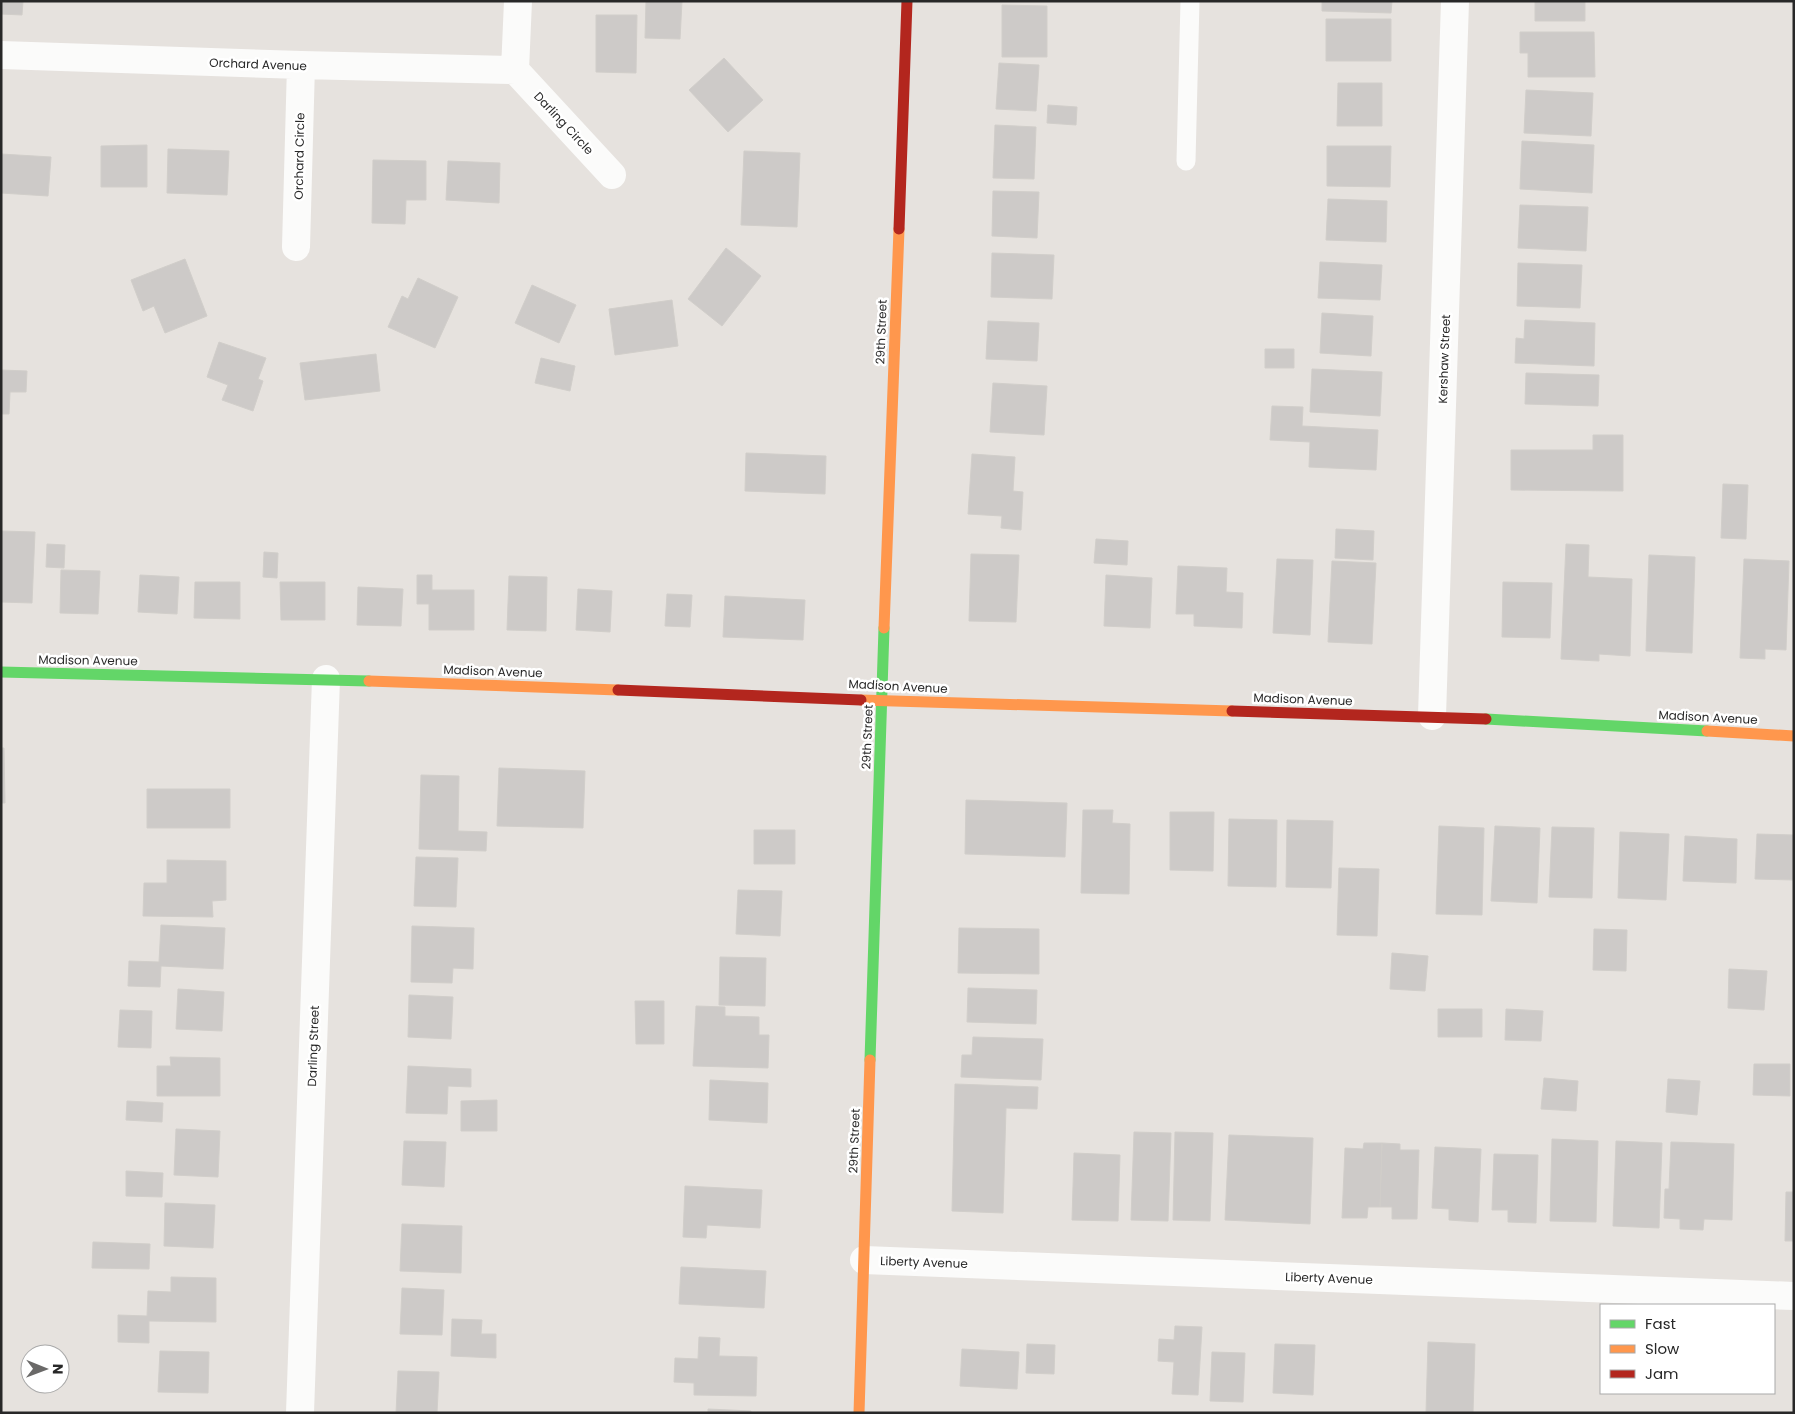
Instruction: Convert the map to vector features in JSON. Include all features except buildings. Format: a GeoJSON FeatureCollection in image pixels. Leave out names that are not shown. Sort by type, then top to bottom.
{"type":"FeatureCollection","features":[{"type":"Feature","properties":{"kind":"street"},"geometry":{"type":"LineString","coordinates":[[515,70],[518,1]]}},
{"type":"Feature","properties":{"kind":"street","name":"29th Street"},"geometry":{"type":"LineString","coordinates":[[859,1413],[907,1]]}},
{"type":"Feature","properties":{"kind":"street","name":"Kershaw Street"},"geometry":{"type":"LineString","coordinates":[[1432,716],[1455,1]]}},
{"type":"Feature","properties":{"kind":"street","name":"Orchard Avenue"},"geometry":{"type":"LineString","coordinates":[[1,55],[515,70]]}},
{"type":"Feature","properties":{"kind":"street","name":"Orchard Circle"},"geometry":{"type":"LineString","coordinates":[[296,247],[301,65]]}},
{"type":"Feature","properties":{"kind":"street","name":"Darling Circle"},"geometry":{"type":"LineString","coordinates":[[515,70],[612,176]]}},
{"type":"Feature","properties":{"kind":"street","name":"Madison Avenue"},"geometry":{"type":"LineString","coordinates":[[1,672],[326,679],[961,703],[1432,716],[1794,736]]}},
{"type":"Feature","properties":{"kind":"street","name":"Darling Street"},"geometry":{"type":"LineString","coordinates":[[300,1413],[326,679]]}},
{"type":"Feature","properties":{"kind":"street","name":"Liberty Avenue"},"geometry":{"type":"LineString","coordinates":[[864,1260],[1794,1296]]}},
{"type":"Feature","properties":{"kind":"lane"},"geometry":{"type":"LineString","coordinates":[[1186,161],[1190,1]]}},
{"type":"Feature","properties":{"kind":"traffic: fast"},"geometry":{"type":"LineString","coordinates":[[870,1060],[884,628]]}},
{"type":"Feature","properties":{"kind":"traffic: fast"},"geometry":{"type":"LineString","coordinates":[[1,672],[369,681]]}},
{"type":"Feature","properties":{"kind":"traffic: fast"},"geometry":{"type":"LineString","coordinates":[[1486,719],[1707,731]]}},
{"type":"Feature","properties":{"kind":"traffic: slow"},"geometry":{"type":"LineString","coordinates":[[884,628],[899,229]]}},
{"type":"Feature","properties":{"kind":"traffic: slow"},"geometry":{"type":"LineString","coordinates":[[369,681],[618,690]]}},
{"type":"Feature","properties":{"kind":"traffic: slow"},"geometry":{"type":"LineString","coordinates":[[861,700],[1232,711]]}},
{"type":"Feature","properties":{"kind":"traffic: slow"},"geometry":{"type":"LineString","coordinates":[[1707,731],[1794,736]]}},
{"type":"Feature","properties":{"kind":"traffic: slow"},"geometry":{"type":"LineString","coordinates":[[859,1413],[870,1060]]}},
{"type":"Feature","properties":{"kind":"traffic: jam"},"geometry":{"type":"LineString","coordinates":[[899,229],[907,1]]}},
{"type":"Feature","properties":{"kind":"traffic: jam"},"geometry":{"type":"LineString","coordinates":[[618,690],[861,700]]}},
{"type":"Feature","properties":{"kind":"traffic: jam"},"geometry":{"type":"LineString","coordinates":[[1232,711],[1486,719]]}}]}
